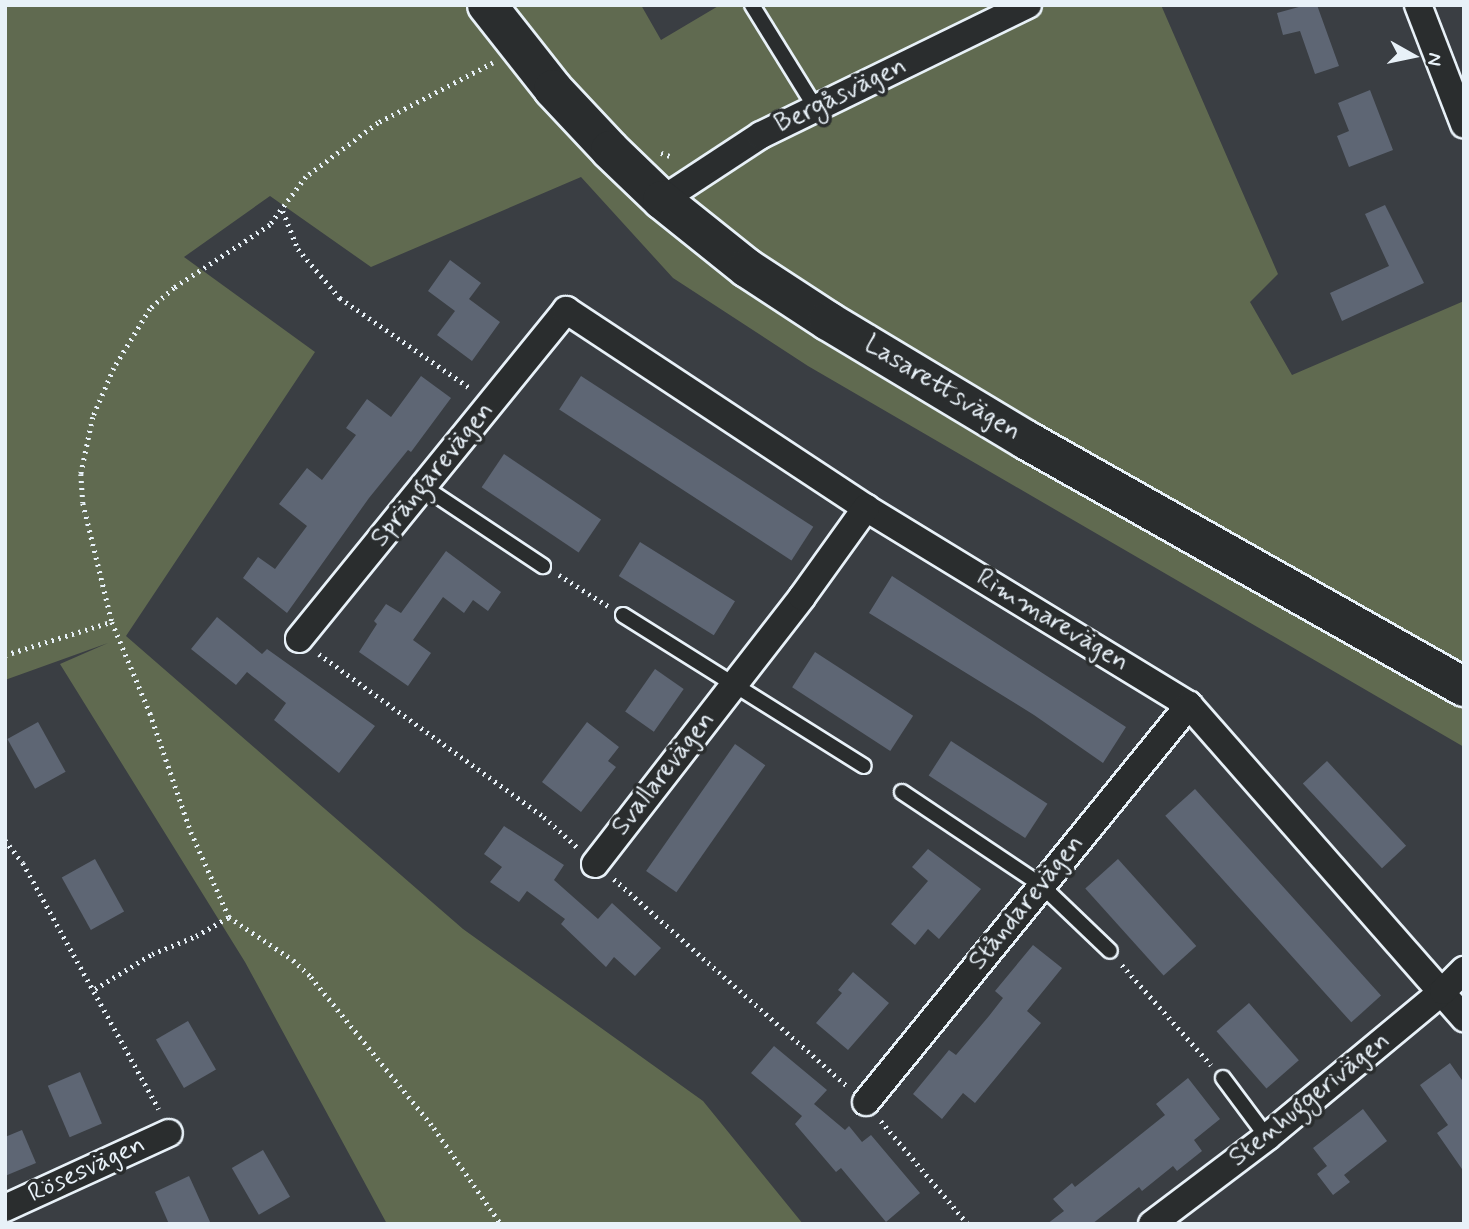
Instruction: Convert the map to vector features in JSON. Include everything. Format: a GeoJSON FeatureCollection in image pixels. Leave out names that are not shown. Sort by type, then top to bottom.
{"type":"FeatureCollection","features":[{"type":"Feature","properties":{"kind":"street","name":"Lasarettsvägen"},"geometry":{"type":"LineString","coordinates":[[487,5],[553,89],[662,200],[747,268],[828,321],[1026,440],[1464,687]]}},
{"type":"Feature","properties":{"kind":"street","name":"Bergåsvägen"},"geometry":{"type":"LineString","coordinates":[[662,200],[761,135],[1028,5]]}},
{"type":"Feature","properties":{"kind":"street"},"geometry":{"type":"LineString","coordinates":[[1418,5],[1464,124]]}},
{"type":"Feature","properties":{"kind":"street","name":"Sprängarevägen"},"geometry":{"type":"LineString","coordinates":[[299,639],[566,310]]}},
{"type":"Feature","properties":{"kind":"street","name":"Rimmarevägen"},"geometry":{"type":"LineString","coordinates":[[566,310],[866,508],[1189,705],[1464,1018]]}},
{"type":"Feature","properties":{"kind":"street","name":"Svallarevägen"},"geometry":{"type":"LineString","coordinates":[[595,864],[866,508]]}},
{"type":"Feature","properties":{"kind":"street","name":"Ståndarevägen"},"geometry":{"type":"LineString","coordinates":[[866,1102],[1189,705]]}},
{"type":"Feature","properties":{"kind":"street","name":"Stenhuggerivägen"},"geometry":{"type":"LineString","coordinates":[[1152,1224],[1267,1137],[1443,991],[1464,970]]}},
{"type":"Feature","properties":{"kind":"street","name":"Rösesvägen"},"geometry":{"type":"LineString","coordinates":[[5,1208],[169,1133]]}},
{"type":"Feature","properties":{"kind":"lane"},"geometry":{"type":"LineString","coordinates":[[752,5],[815,107]]}},
{"type":"Feature","properties":{"kind":"lane"},"geometry":{"type":"LineString","coordinates":[[424,487],[543,566]]}},
{"type":"Feature","properties":{"kind":"lane","name":"Svallarevägen"},"geometry":{"type":"LineString","coordinates":[[624,615],[864,766]]}},
{"type":"Feature","properties":{"kind":"lane"},"geometry":{"type":"LineString","coordinates":[[902,792],[1041,885],[1110,951]]}},
{"type":"Feature","properties":{"kind":"lane"},"geometry":{"type":"LineString","coordinates":[[1223,1078],[1267,1137]]}},
{"type":"Feature","properties":{"kind":"path"},"geometry":{"type":"LineString","coordinates":[[497,61],[477,74],[416,100],[378,123],[306,177],[270,225],[174,288],[150,309],[114,368],[93,417],[83,453],[83,503],[112,622],[150,713],[191,832],[229,917],[293,960],[311,978],[434,1128],[501,1224]]}},
{"type":"Feature","properties":{"kind":"path"},"geometry":{"type":"LineString","coordinates":[[283,211],[298,249],[340,298],[492,402]]}},
{"type":"Feature","properties":{"kind":"path"},"geometry":{"type":"LineString","coordinates":[[543,566],[624,615]]}},
{"type":"Feature","properties":{"kind":"path"},"geometry":{"type":"LineString","coordinates":[[5,655],[112,622]]}},
{"type":"Feature","properties":{"kind":"path"},"geometry":{"type":"LineString","coordinates":[[299,639],[544,817],[866,1102],[968,1224]]}},
{"type":"Feature","properties":{"kind":"path"},"geometry":{"type":"LineString","coordinates":[[5,840],[23,863],[95,989],[152,1094],[169,1133]]}},
{"type":"Feature","properties":{"kind":"path"},"geometry":{"type":"LineString","coordinates":[[95,989],[152,954],[196,936],[229,917]]}},
{"type":"Feature","properties":{"kind":"path"},"geometry":{"type":"LineString","coordinates":[[1110,951],[1223,1078]]}},
{"type":"Feature","properties":{"kind":"green space"},"geometry":{"type":"Polygon","coordinates":[[[6,5],[641,5],[661,40],[720,5],[1161,5],[1278,274],[1250,302],[1292,375],[1464,301],[1464,747],[808,366],[673,278],[581,177],[371,267],[270,196],[184,257],[315,352],[126,636],[463,929],[703,1101],[803,1224],[387,1224],[245,962],[60,664],[108,643],[5,680],[6,5]]]}},
{"type":"Feature","properties":{"kind":"building"},"geometry":{"type":"Polygon","coordinates":[[[1306,5],[1317,5],[1339,66],[1315,74],[1300,31],[1283,35],[1277,13],[1306,5]]]}},
{"type":"Feature","properties":{"kind":"building"},"geometry":{"type":"Polygon","coordinates":[[[1370,90],[1393,150],[1349,167],[1337,136],[1349,131],[1338,103],[1370,90]]]}},
{"type":"Feature","properties":{"kind":"building"},"geometry":{"type":"Polygon","coordinates":[[[1385,205],[1424,283],[1342,321],[1330,293],[1389,266],[1365,214],[1385,205]]]}},
{"type":"Feature","properties":{"kind":"building"},"geometry":{"type":"Polygon","coordinates":[[[450,260],[481,283],[469,299],[500,322],[472,361],[437,335],[455,311],[428,291],[450,260]]]}},
{"type":"Feature","properties":{"kind":"building"},"geometry":{"type":"Polygon","coordinates":[[[421,376],[451,398],[411,452],[408,450],[369,498],[287,613],[243,578],[258,557],[275,569],[307,526],[279,504],[307,468],[322,480],[356,435],[346,428],[367,399],[391,417],[421,376]]]}},
{"type":"Feature","properties":{"kind":"building"},"geometry":{"type":"Polygon","coordinates":[[[581,376],[813,527],[792,560],[559,410],[581,376]]]}},
{"type":"Feature","properties":{"kind":"building"},"geometry":{"type":"Polygon","coordinates":[[[504,454],[601,519],[579,553],[482,487],[504,454]]]}},
{"type":"Feature","properties":{"kind":"building"},"geometry":{"type":"Polygon","coordinates":[[[640,542],[735,601],[714,635],[619,576],[640,542]]]}},
{"type":"Feature","properties":{"kind":"building"},"geometry":{"type":"Polygon","coordinates":[[[446,551],[501,592],[488,611],[473,600],[464,613],[443,597],[413,640],[431,653],[408,686],[359,652],[377,624],[374,621],[386,604],[401,613],[446,551]]]}},
{"type":"Feature","properties":{"kind":"building"},"geometry":{"type":"Polygon","coordinates":[[[892,576],[1126,727],[1103,763],[1034,715],[869,613],[892,576]]]}},
{"type":"Feature","properties":{"kind":"building"},"geometry":{"type":"Polygon","coordinates":[[[217,617],[262,654],[267,649],[375,726],[339,773],[274,720],[286,703],[247,672],[236,685],[191,649],[217,617]]]}},
{"type":"Feature","properties":{"kind":"building"},"geometry":{"type":"Polygon","coordinates":[[[815,652],[913,716],[890,751],[792,687],[815,652]]]}},
{"type":"Feature","properties":{"kind":"building"},"geometry":{"type":"Polygon","coordinates":[[[655,669],[684,689],[654,732],[625,712],[655,669]]]}},
{"type":"Feature","properties":{"kind":"building"},"geometry":{"type":"Polygon","coordinates":[[[38,722],[66,772],[35,789],[7,739],[38,722]]]}},
{"type":"Feature","properties":{"kind":"building"},"geometry":{"type":"Polygon","coordinates":[[[587,722],[619,747],[608,761],[616,767],[581,812],[542,782],[587,722]]]}},
{"type":"Feature","properties":{"kind":"building"},"geometry":{"type":"Polygon","coordinates":[[[951,741],[1047,804],[1025,838],[929,775],[951,741]]]}},
{"type":"Feature","properties":{"kind":"building"},"geometry":{"type":"Polygon","coordinates":[[[735,744],[765,765],[676,892],[646,871],[735,744]]]}},
{"type":"Feature","properties":{"kind":"building"},"geometry":{"type":"Polygon","coordinates":[[[1327,761],[1406,846],[1382,868],[1303,784],[1327,761]]]}},
{"type":"Feature","properties":{"kind":"building"},"geometry":{"type":"Polygon","coordinates":[[[1195,789],[1381,996],[1351,1022],[1165,816],[1195,789]]]}},
{"type":"Feature","properties":{"kind":"building"},"geometry":{"type":"Polygon","coordinates":[[[504,826],[564,865],[554,880],[598,919],[612,903],[661,948],[635,976],[614,957],[606,967],[561,924],[565,919],[527,891],[519,902],[490,882],[502,867],[484,854],[504,826]]]}},
{"type":"Feature","properties":{"kind":"building"},"geometry":{"type":"Polygon","coordinates":[[[928,849],[981,889],[939,939],[928,929],[915,945],[891,924],[928,881],[912,867],[928,849]]]}},
{"type":"Feature","properties":{"kind":"building"},"geometry":{"type":"Polygon","coordinates":[[[95,859],[124,911],[91,930],[62,877],[95,859]]]}},
{"type":"Feature","properties":{"kind":"building"},"geometry":{"type":"Polygon","coordinates":[[[1118,859],[1196,946],[1164,975],[1085,888],[1118,859]]]}},
{"type":"Feature","properties":{"kind":"building"},"geometry":{"type":"Polygon","coordinates":[[[1033,945],[1062,968],[1027,1011],[1041,1023],[975,1103],[963,1093],[942,1119],[913,1094],[949,1050],[956,1055],[989,1016],[1003,998],[995,991],[1033,945]]]}},
{"type":"Feature","properties":{"kind":"building"},"geometry":{"type":"Polygon","coordinates":[[[853,972],[889,1003],[848,1050],[816,1023],[842,993],[838,990],[853,972]]]}},
{"type":"Feature","properties":{"kind":"building"},"geometry":{"type":"Polygon","coordinates":[[[1249,1003],[1299,1060],[1266,1089],[1217,1031],[1249,1003]]]}},
{"type":"Feature","properties":{"kind":"building"},"geometry":{"type":"Polygon","coordinates":[[[188,1021],[216,1069],[184,1088],[156,1040],[188,1021]]]}},
{"type":"Feature","properties":{"kind":"building"},"geometry":{"type":"Polygon","coordinates":[[[774,1046],[827,1090],[814,1104],[845,1130],[849,1126],[862,1142],[871,1135],[920,1193],[886,1222],[841,1168],[836,1172],[795,1124],[802,1116],[751,1073],[774,1046]]]}},
{"type":"Feature","properties":{"kind":"building"},"geometry":{"type":"Polygon","coordinates":[[[1450,1063],[1464,1083],[1464,1172],[1437,1133],[1448,1125],[1420,1085],[1450,1063]]]}},
{"type":"Feature","properties":{"kind":"building"},"geometry":{"type":"Polygon","coordinates":[[[80,1072],[102,1124],[70,1137],[48,1086],[80,1072]]]}},
{"type":"Feature","properties":{"kind":"building"},"geometry":{"type":"Polygon","coordinates":[[[1188,1078],[1220,1119],[1194,1140],[1202,1151],[1177,1171],[1173,1166],[1142,1191],[1139,1187],[1092,1224],[1047,1224],[1064,1211],[1053,1199],[1072,1183],[1075,1187],[1165,1115],[1156,1104],[1188,1078]]]}},
{"type":"Feature","properties":{"kind":"building"},"geometry":{"type":"Polygon","coordinates":[[[1363,1109],[1387,1141],[1344,1175],[1350,1182],[1333,1195],[1317,1174],[1327,1166],[1313,1148],[1363,1109]]]}},
{"type":"Feature","properties":{"kind":"building"},"geometry":{"type":"Polygon","coordinates":[[[22,1130],[36,1163],[5,1176],[5,1137],[22,1130]]]}},
{"type":"Feature","properties":{"kind":"building"},"geometry":{"type":"Polygon","coordinates":[[[263,1150],[290,1197],[259,1215],[232,1168],[263,1150]]]}},
{"type":"Feature","properties":{"kind":"building"},"geometry":{"type":"Polygon","coordinates":[[[189,1176],[211,1224],[169,1224],[155,1192],[189,1176]]]}}]}
